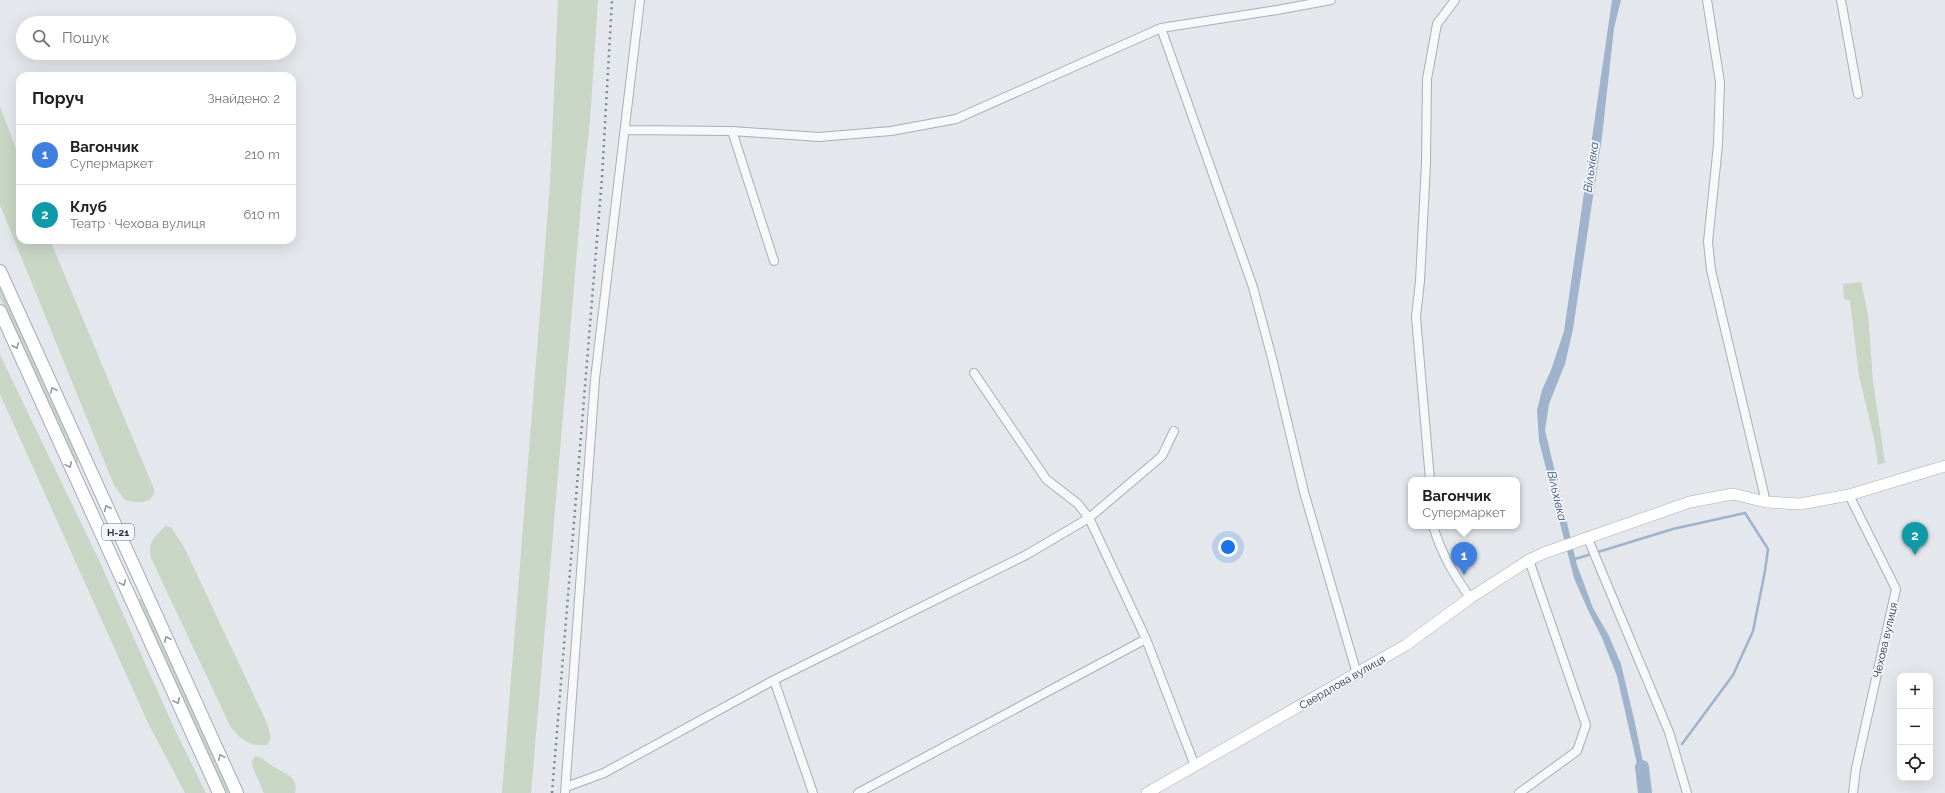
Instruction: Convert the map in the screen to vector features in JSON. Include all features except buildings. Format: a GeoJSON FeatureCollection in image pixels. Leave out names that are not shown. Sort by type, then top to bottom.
{"type":"FeatureCollection","features":[{"type":"Feature","properties":{"kind":"main road","name":"Н-21"},"geometry":{"type":"LineString","coordinates":[[0,271],[237,793]]}},
{"type":"Feature","properties":{"kind":"main road","name":"Н-21"},"geometry":{"type":"LineString","coordinates":[[0,310],[218,793]]}},
{"type":"Feature","properties":{"kind":"street"},"geometry":{"type":"LineString","coordinates":[[640,0],[595,379],[566,790],[604,773],[774,680],[1026,555],[1090,518],[1162,456],[1174,430]]}},
{"type":"Feature","properties":{"kind":"street"},"geometry":{"type":"LineString","coordinates":[[625,130],[732,131],[819,137],[891,131],[956,119],[1161,28],[1331,0]]}},
{"type":"Feature","properties":{"kind":"street"},"geometry":{"type":"LineString","coordinates":[[1430,477],[1416,317],[1420,282],[1426,163],[1427,79],[1437,24],[1455,0]]}},
{"type":"Feature","properties":{"kind":"street"},"geometry":{"type":"LineString","coordinates":[[1707,0],[1720,82],[1718,145],[1708,242],[1711,270],[1766,502]]}},
{"type":"Feature","properties":{"kind":"street"},"geometry":{"type":"LineString","coordinates":[[1841,0],[1858,94]]}},
{"type":"Feature","properties":{"kind":"street"},"geometry":{"type":"LineString","coordinates":[[1161,28],[1253,287],[1273,362],[1304,492],[1357,674]]}},
{"type":"Feature","properties":{"kind":"street"},"geometry":{"type":"LineString","coordinates":[[732,131],[774,261]]}},
{"type":"Feature","properties":{"kind":"street"},"geometry":{"type":"LineString","coordinates":[[974,373],[1046,479],[1078,504],[1090,518],[1146,639],[1195,766]]}},
{"type":"Feature","properties":{"kind":"street","name":"Свердлова вулиця"},"geometry":{"type":"LineString","coordinates":[[1147,793],[1406,645],[1470,598],[1544,552],[1583,540],[1690,502],[1733,494],[1766,502],[1800,504],[1849,496],[1945,466]]}},
{"type":"Feature","properties":{"kind":"street","name":"Чехова вулиця"},"geometry":{"type":"LineString","coordinates":[[1849,496],[1896,589],[1856,768],[1853,793]]}},
{"type":"Feature","properties":{"kind":"street"},"geometry":{"type":"LineString","coordinates":[[1434,529],[1440,550],[1450,570],[1470,598]]}},
{"type":"Feature","properties":{"kind":"street"},"geometry":{"type":"LineString","coordinates":[[1583,540],[1669,732],[1687,793]]}},
{"type":"Feature","properties":{"kind":"street"},"geometry":{"type":"LineString","coordinates":[[1519,793],[1577,751],[1586,724],[1529,560]]}},
{"type":"Feature","properties":{"kind":"street"},"geometry":{"type":"LineString","coordinates":[[858,793],[1146,639]]}},
{"type":"Feature","properties":{"kind":"street"},"geometry":{"type":"LineString","coordinates":[[774,680],[813,793]]}},
{"type":"Feature","properties":{"kind":"green space"},"geometry":{"type":"Polygon","coordinates":[[[558,0],[598,0],[590,121],[582,192],[531,793],[502,793],[550,184],[558,0]]]}},
{"type":"Feature","properties":{"kind":"green space"},"geometry":{"type":"Polygon","coordinates":[[[0,106],[16,149],[16,244],[52,244],[154,489],[151,498],[144,502],[125,500],[114,485],[0,205],[0,106]]]}},
{"type":"Feature","properties":{"kind":"green space"},"geometry":{"type":"Polygon","coordinates":[[[1861,282],[1868,314],[1873,381],[1885,463],[1878,465],[1874,438],[1859,376],[1850,301],[1844,299],[1843,284],[1861,282]]]}},
{"type":"Feature","properties":{"kind":"green space"},"geometry":{"type":"Polygon","coordinates":[[[0,286],[78,459],[78,463],[75,463],[0,298],[0,286]]]}},
{"type":"Feature","properties":{"kind":"green space"},"geometry":{"type":"Polygon","coordinates":[[[0,355],[99,560],[175,730],[206,793],[185,793],[148,723],[0,394],[0,355]]]}},
{"type":"Feature","properties":{"kind":"green space"},"geometry":{"type":"Polygon","coordinates":[[[165,526],[171,527],[184,547],[267,723],[271,738],[267,745],[251,744],[239,736],[231,728],[151,558],[151,543],[165,526]]]}},
{"type":"Feature","properties":{"kind":"green space"},"geometry":{"type":"Polygon","coordinates":[[[138,599],[141,599],[144,602],[231,793],[226,793],[138,599]]]}},
{"type":"Feature","properties":{"kind":"green space"},"geometry":{"type":"Polygon","coordinates":[[[255,756],[263,759],[287,774],[295,783],[295,793],[264,793],[253,768],[252,761],[255,756]]]}},
{"type":"Feature","properties":{"kind":"water"},"geometry":{"type":"Polygon","coordinates":[[[1612,0],[1621,0],[1614,28],[1602,137],[1573,329],[1565,364],[1549,404],[1545,430],[1577,565],[1593,608],[1608,634],[1621,664],[1648,786],[1642,786],[1617,676],[1602,638],[1574,578],[1539,441],[1537,410],[1542,390],[1551,370],[1564,331],[1612,0]]]}},
{"type":"Feature","properties":{"kind":"waterway","name":"Вільхівка"},"geometry":{"type":"LineString","coordinates":[[1572,560],[1673,529],[1745,513],[1768,549],[1753,631],[1733,675],[1682,744]]}},
{"type":"Feature","properties":{"kind":"waterway"},"geometry":{"type":"LineString","coordinates":[[1642,767],[1645,793]]}},
{"type":"Feature","properties":{"kind":"railway"},"geometry":{"type":"LineString","coordinates":[[552,793],[602,177],[612,0]]}},
{"type":"Feature","properties":{"kind":"place","name":"Клуб"},"geometry":{"type":"Point","coordinates":[1915,555]}},
{"type":"Feature","properties":{"kind":"place","name":"Вагончик"},"geometry":{"type":"Point","coordinates":[1464,575]}}]}
